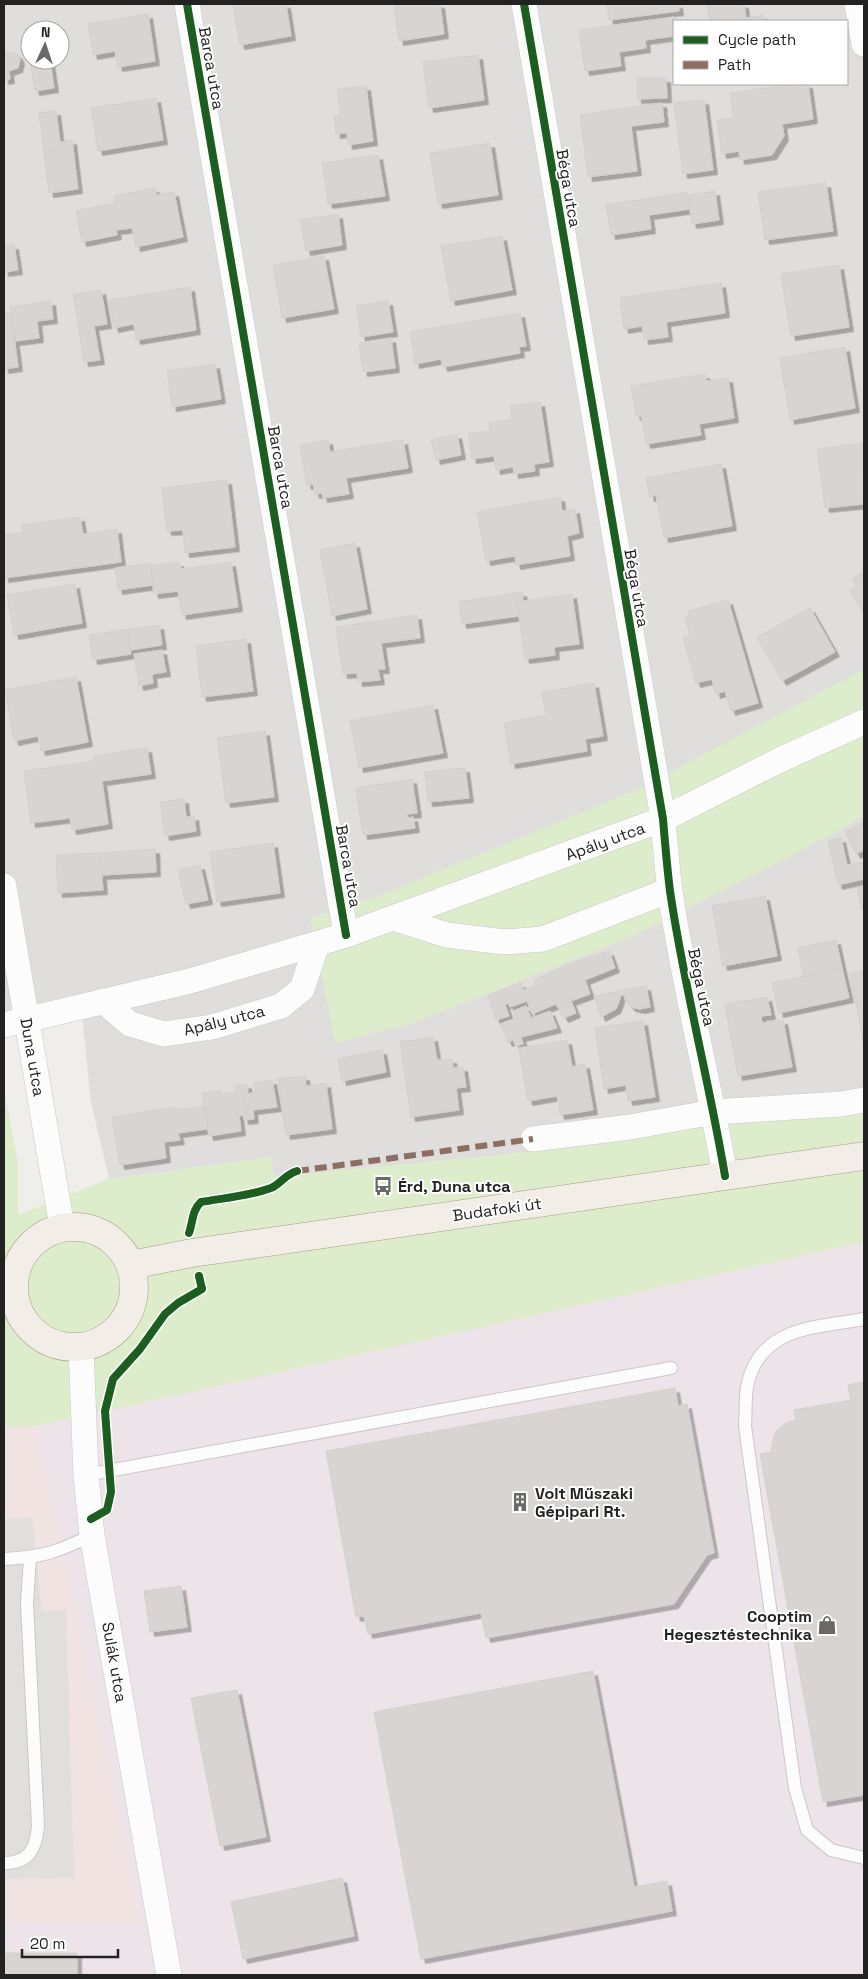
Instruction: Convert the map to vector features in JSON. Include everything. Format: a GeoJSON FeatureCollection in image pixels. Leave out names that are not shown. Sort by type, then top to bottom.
{"type":"FeatureCollection","features":[{"type":"Feature","properties":{"kind":"main road","name":"Budafoki út"},"geometry":{"type":"LineString","coordinates":[[131,1265],[192,1254],[864,1156]]}},
{"type":"Feature","properties":{"kind":"main road"},"geometry":{"type":"LineString","coordinates":[[84,1226],[104,1233],[121,1246],[131,1265],[134,1282],[134,1302],[127,1318],[115,1332],[101,1342],[81,1347],[63,1346],[45,1340],[32,1330],[20,1314],[9,1278],[30,1244],[44,1234],[62,1227],[84,1226]]}},
{"type":"Feature","properties":{"kind":"street","name":"Barca utca"},"geometry":{"type":"LineString","coordinates":[[187,4],[346,935]]}},
{"type":"Feature","properties":{"kind":"street","name":"Béga utca"},"geometry":{"type":"LineString","coordinates":[[524,4],[662,819],[670,890],[684,970],[714,1112],[724,1176]]}},
{"type":"Feature","properties":{"kind":"street"},"geometry":{"type":"LineString","coordinates":[[858,4],[864,44]]}},
{"type":"Feature","properties":{"kind":"street","name":"Apály utca"},"geometry":{"type":"LineString","coordinates":[[15,1021],[190,981],[346,935],[662,819],[782,759],[864,722]]}},
{"type":"Feature","properties":{"kind":"street","name":"Duna utca"},"geometry":{"type":"LineString","coordinates":[[4,886],[15,1021],[62,1227]]}},
{"type":"Feature","properties":{"kind":"street"},"geometry":{"type":"LineString","coordinates":[[393,918],[447,935],[504,942],[543,939],[670,890]]}},
{"type":"Feature","properties":{"kind":"street","name":"Apály utca"},"geometry":{"type":"LineString","coordinates":[[103,1000],[130,1024],[164,1034],[212,1027],[281,1006],[302,989],[317,944]]}},
{"type":"Feature","properties":{"kind":"street"},"geometry":{"type":"LineString","coordinates":[[533,1139],[630,1127],[714,1112],[841,1104],[864,1100]]}},
{"type":"Feature","properties":{"kind":"street","name":"Sulák utca"},"geometry":{"type":"LineString","coordinates":[[81,1347],[86,1475],[92,1535],[169,1975]]}},
{"type":"Feature","properties":{"kind":"lane"},"geometry":{"type":"LineString","coordinates":[[864,1319],[792,1333],[774,1342],[757,1358],[747,1387],[745,1426],[795,1788],[807,1830],[831,1850],[864,1858]]}},
{"type":"Feature","properties":{"kind":"lane"},"geometry":{"type":"LineString","coordinates":[[86,1475],[671,1368]]}},
{"type":"Feature","properties":{"kind":"lane"},"geometry":{"type":"LineString","coordinates":[[4,1559],[30,1558],[55,1553],[92,1535]]}},
{"type":"Feature","properties":{"kind":"lane"},"geometry":{"type":"LineString","coordinates":[[4,1863],[28,1856],[36,1843],[38,1826],[28,1603],[30,1558]]}},
{"type":"Feature","properties":{"kind":"shaded area"},"geometry":{"type":"Polygon","coordinates":[[[4,4],[864,4],[864,1104],[596,1145],[365,1169],[274,1177],[270,1157],[109,1179],[91,1102],[81,1006],[4,1025],[4,4]]]}},
{"type":"Feature","properties":{"kind":"shaded area"},"geometry":{"type":"Polygon","coordinates":[[[864,1242],[864,1975],[4,1975],[4,1922],[141,1923],[75,1603],[35,1426],[864,1242]]]}},
{"type":"Feature","properties":{"kind":"shaded area"},"geometry":{"type":"Polygon","coordinates":[[[4,1426],[35,1426],[75,1603],[141,1924],[4,1922],[4,1426]]]}},
{"type":"Feature","properties":{"kind":"shaded area"},"geometry":{"type":"Polygon","coordinates":[[[32,1518],[42,1611],[66,1610],[74,1878],[4,1879],[4,1519],[32,1518]]]}},
{"type":"Feature","properties":{"kind":"green space"},"geometry":{"type":"Polygon","coordinates":[[[864,669],[864,815],[837,832],[634,936],[413,1023],[335,1043],[310,918],[381,895],[639,789],[864,669]]]}},
{"type":"Feature","properties":{"kind":"green space"},"geometry":{"type":"Polygon","coordinates":[[[4,1090],[18,1162],[18,1215],[109,1179],[271,1157],[274,1177],[596,1145],[700,1126],[864,1104],[864,1242],[110,1410],[35,1426],[4,1426],[4,1090]]]}},
{"type":"Feature","properties":{"kind":"building"},"geometry":{"type":"Polygon","coordinates":[[[233,4],[286,4],[291,36],[240,45],[233,4]]]}},
{"type":"Feature","properties":{"kind":"building"},"geometry":{"type":"Polygon","coordinates":[[[394,4],[440,4],[444,34],[399,41],[394,4]]]}},
{"type":"Feature","properties":{"kind":"building"},"geometry":{"type":"Polygon","coordinates":[[[607,4],[678,4],[679,11],[609,20],[607,4]]]}},
{"type":"Feature","properties":{"kind":"building"},"geometry":{"type":"Polygon","coordinates":[[[707,4],[744,4],[746,18],[763,15],[764,20],[710,20],[707,4]]]}},
{"type":"Feature","properties":{"kind":"building"},"geometry":{"type":"Polygon","coordinates":[[[148,14],[155,61],[118,67],[115,51],[93,55],[88,24],[148,14]]]}},
{"type":"Feature","properties":{"kind":"building"},"geometry":{"type":"Polygon","coordinates":[[[674,17],[673,36],[645,40],[646,48],[619,52],[621,66],[585,71],[579,30],[674,17]]]}},
{"type":"Feature","properties":{"kind":"building"},"geometry":{"type":"Polygon","coordinates":[[[4,52],[14,53],[18,55],[20,60],[18,68],[9,71],[10,79],[4,80],[4,52]]]}},
{"type":"Feature","properties":{"kind":"building"},"geometry":{"type":"Polygon","coordinates":[[[478,55],[484,100],[429,108],[423,62],[478,55]]]}},
{"type":"Feature","properties":{"kind":"building"},"geometry":{"type":"Polygon","coordinates":[[[32,70],[51,70],[54,88],[35,91],[32,70]]]}},
{"type":"Feature","properties":{"kind":"building"},"geometry":{"type":"Polygon","coordinates":[[[637,78],[666,78],[667,98],[637,99],[637,78]]]}},
{"type":"Feature","properties":{"kind":"building"},"geometry":{"type":"Polygon","coordinates":[[[787,85],[808,85],[813,119],[782,124],[784,136],[772,155],[740,160],[739,151],[722,154],[717,120],[734,118],[730,93],[787,85]]]}},
{"type":"Feature","properties":{"kind":"building"},"geometry":{"type":"Polygon","coordinates":[[[366,86],[373,141],[348,145],[347,133],[336,134],[334,116],[341,115],[337,89],[366,86]]]}},
{"type":"Feature","properties":{"kind":"building"},"geometry":{"type":"Polygon","coordinates":[[[156,98],[163,140],[98,151],[91,108],[156,98]]]}},
{"type":"Feature","properties":{"kind":"building"},"geometry":{"type":"Polygon","coordinates":[[[704,100],[713,170],[683,174],[674,103],[704,100]]]}},
{"type":"Feature","properties":{"kind":"building"},"geometry":{"type":"Polygon","coordinates":[[[662,103],[664,122],[631,126],[637,171],[588,177],[580,115],[662,103]]]}},
{"type":"Feature","properties":{"kind":"building"},"geometry":{"type":"Polygon","coordinates":[[[56,111],[60,142],[72,140],[73,148],[44,152],[39,113],[56,111]]]}},
{"type":"Feature","properties":{"kind":"building"},"geometry":{"type":"Polygon","coordinates":[[[490,143],[498,195],[438,204],[430,153],[490,143]]]}},
{"type":"Feature","properties":{"kind":"building"},"geometry":{"type":"Polygon","coordinates":[[[73,148],[78,189],[49,193],[44,152],[73,148]]]}},
{"type":"Feature","properties":{"kind":"building"},"geometry":{"type":"Polygon","coordinates":[[[378,155],[385,196],[328,204],[322,163],[378,155]]]}},
{"type":"Feature","properties":{"kind":"building"},"geometry":{"type":"Polygon","coordinates":[[[826,183],[833,231],[765,240],[758,192],[826,183]]]}},
{"type":"Feature","properties":{"kind":"building"},"geometry":{"type":"Polygon","coordinates":[[[155,188],[156,195],[174,192],[183,237],[136,247],[132,228],[116,230],[117,235],[82,242],[76,211],[115,203],[114,196],[155,188]]]}},
{"type":"Feature","properties":{"kind":"building"},"geometry":{"type":"Polygon","coordinates":[[[715,191],[719,220],[692,224],[688,195],[715,191]]]}},
{"type":"Feature","properties":{"kind":"building"},"geometry":{"type":"Polygon","coordinates":[[[687,192],[690,209],[649,215],[651,229],[611,235],[606,205],[687,192]]]}},
{"type":"Feature","properties":{"kind":"building"},"geometry":{"type":"Polygon","coordinates":[[[338,214],[342,245],[306,251],[300,220],[338,214]]]}},
{"type":"Feature","properties":{"kind":"building"},"geometry":{"type":"Polygon","coordinates":[[[502,236],[512,290],[451,301],[441,246],[502,236]]]}},
{"type":"Feature","properties":{"kind":"building"},"geometry":{"type":"Polygon","coordinates":[[[14,245],[18,270],[4,272],[4,246],[14,245]]]}},
{"type":"Feature","properties":{"kind":"building"},"geometry":{"type":"Polygon","coordinates":[[[324,256],[334,309],[282,318],[273,265],[324,256]]]}},
{"type":"Feature","properties":{"kind":"building"},"geometry":{"type":"Polygon","coordinates":[[[839,265],[849,327],[791,336],[781,274],[839,265]]]}},
{"type":"Feature","properties":{"kind":"building"},"geometry":{"type":"Polygon","coordinates":[[[721,283],[725,313],[666,322],[668,337],[644,340],[642,326],[624,329],[620,298],[721,283]]]}},
{"type":"Feature","properties":{"kind":"building"},"geometry":{"type":"Polygon","coordinates":[[[190,287],[196,330],[136,340],[134,324],[114,328],[109,300],[190,287]]]}},
{"type":"Feature","properties":{"kind":"building"},"geometry":{"type":"Polygon","coordinates":[[[101,290],[107,324],[94,326],[100,360],[84,362],[73,294],[101,290]]]}},
{"type":"Feature","properties":{"kind":"building"},"geometry":{"type":"Polygon","coordinates":[[[51,301],[53,319],[37,321],[39,338],[15,341],[10,307],[51,301]]]}},
{"type":"Feature","properties":{"kind":"building"},"geometry":{"type":"Polygon","coordinates":[[[388,301],[393,332],[361,337],[356,306],[388,301]]]}},
{"type":"Feature","properties":{"kind":"building"},"geometry":{"type":"Polygon","coordinates":[[[11,313],[18,367],[4,369],[4,314],[11,313]]]}},
{"type":"Feature","properties":{"kind":"building"},"geometry":{"type":"Polygon","coordinates":[[[520,313],[526,346],[519,347],[520,353],[443,367],[441,359],[415,364],[410,332],[520,313]]]}},
{"type":"Feature","properties":{"kind":"building"},"geometry":{"type":"Polygon","coordinates":[[[391,338],[395,368],[363,372],[359,343],[391,338]]]}},
{"type":"Feature","properties":{"kind":"building"},"geometry":{"type":"Polygon","coordinates":[[[845,347],[855,408],[790,420],[780,358],[845,347]]]}},
{"type":"Feature","properties":{"kind":"building"},"geometry":{"type":"Polygon","coordinates":[[[215,364],[221,399],[172,407],[167,371],[215,364]]]}},
{"type":"Feature","properties":{"kind":"building"},"geometry":{"type":"Polygon","coordinates":[[[705,374],[706,381],[728,378],[734,418],[699,424],[701,435],[646,444],[641,415],[636,416],[631,386],[705,374]]]}},
{"type":"Feature","properties":{"kind":"building"},"geometry":{"type":"Polygon","coordinates":[[[540,402],[549,462],[534,464],[535,471],[514,474],[513,467],[496,470],[494,456],[472,459],[468,434],[490,431],[489,423],[512,419],[510,406],[540,402]]]}},
{"type":"Feature","properties":{"kind":"building"},"geometry":{"type":"Polygon","coordinates":[[[457,434],[461,455],[436,460],[431,440],[457,434]]]}},
{"type":"Feature","properties":{"kind":"building"},"geometry":{"type":"Polygon","coordinates":[[[328,440],[330,452],[403,440],[408,468],[346,478],[349,494],[323,498],[322,493],[315,494],[313,484],[307,485],[300,445],[328,440]]]}},
{"type":"Feature","properties":{"kind":"building"},"geometry":{"type":"Polygon","coordinates":[[[863,443],[864,504],[825,508],[817,449],[863,443]]]}},
{"type":"Feature","properties":{"kind":"building"},"geometry":{"type":"Polygon","coordinates":[[[721,464],[732,526],[664,538],[656,495],[650,497],[646,478],[721,464]]]}},
{"type":"Feature","properties":{"kind":"building"},"geometry":{"type":"Polygon","coordinates":[[[227,480],[235,547],[185,553],[183,530],[167,531],[162,488],[227,480]]]}},
{"type":"Feature","properties":{"kind":"building"},"geometry":{"type":"Polygon","coordinates":[[[560,497],[562,511],[575,509],[579,533],[567,536],[570,556],[516,565],[515,556],[486,561],[477,512],[560,497]]]}},
{"type":"Feature","properties":{"kind":"building"},"geometry":{"type":"Polygon","coordinates":[[[80,517],[83,534],[117,529],[121,562],[4,578],[4,535],[23,532],[22,525],[80,517]]]}},
{"type":"Feature","properties":{"kind":"building"},"geometry":{"type":"Polygon","coordinates":[[[355,543],[367,609],[332,616],[320,550],[355,543]]]}},
{"type":"Feature","properties":{"kind":"building"},"geometry":{"type":"Polygon","coordinates":[[[179,562],[181,569],[231,562],[238,607],[182,615],[178,591],[154,594],[150,566],[179,562]]]}},
{"type":"Feature","properties":{"kind":"building"},"geometry":{"type":"Polygon","coordinates":[[[150,563],[153,585],[118,590],[115,568],[150,563]]]}},
{"type":"Feature","properties":{"kind":"building"},"geometry":{"type":"Polygon","coordinates":[[[864,572],[864,614],[850,590],[856,586],[852,579],[864,572]]]}},
{"type":"Feature","properties":{"kind":"building"},"geometry":{"type":"Polygon","coordinates":[[[75,584],[82,623],[14,635],[7,595],[75,584]]]}},
{"type":"Feature","properties":{"kind":"building"},"geometry":{"type":"Polygon","coordinates":[[[522,592],[523,601],[517,602],[519,616],[462,624],[459,602],[522,592]]]}},
{"type":"Feature","properties":{"kind":"building"},"geometry":{"type":"Polygon","coordinates":[[[572,594],[579,644],[554,647],[555,655],[525,659],[517,602],[572,594]]]}},
{"type":"Feature","properties":{"kind":"building"},"geometry":{"type":"Polygon","coordinates":[[[728,600],[758,703],[731,711],[725,691],[716,694],[712,679],[696,683],[683,638],[690,636],[685,617],[689,616],[688,611],[728,600]]]}},
{"type":"Feature","properties":{"kind":"building"},"geometry":{"type":"Polygon","coordinates":[[[810,608],[835,652],[782,681],[757,637],[810,608]]]}},
{"type":"Feature","properties":{"kind":"building"},"geometry":{"type":"Polygon","coordinates":[[[417,615],[420,638],[381,643],[385,669],[378,669],[380,680],[358,682],[357,673],[343,674],[336,627],[417,615]]]}},
{"type":"Feature","properties":{"kind":"building"},"geometry":{"type":"Polygon","coordinates":[[[159,625],[162,645],[131,650],[127,629],[159,625]]]}},
{"type":"Feature","properties":{"kind":"building"},"geometry":{"type":"Polygon","coordinates":[[[127,629],[131,654],[93,660],[89,635],[127,629]]]}},
{"type":"Feature","properties":{"kind":"building"},"geometry":{"type":"Polygon","coordinates":[[[246,639],[253,691],[202,697],[196,646],[246,639]]]}},
{"type":"Feature","properties":{"kind":"building"},"geometry":{"type":"Polygon","coordinates":[[[162,650],[166,672],[152,674],[153,683],[139,686],[134,654],[162,650]]]}},
{"type":"Feature","properties":{"kind":"building"},"geometry":{"type":"Polygon","coordinates":[[[76,677],[88,742],[41,751],[38,736],[14,741],[5,690],[76,677]]]}},
{"type":"Feature","properties":{"kind":"building"},"geometry":{"type":"Polygon","coordinates":[[[594,683],[603,736],[585,739],[587,751],[511,764],[504,723],[546,715],[542,692],[594,683]]]}},
{"type":"Feature","properties":{"kind":"building"},"geometry":{"type":"Polygon","coordinates":[[[433,705],[443,753],[359,768],[350,721],[433,705]]]}},
{"type":"Feature","properties":{"kind":"building"},"geometry":{"type":"Polygon","coordinates":[[[265,731],[274,797],[226,803],[217,738],[265,731]]]}},
{"type":"Feature","properties":{"kind":"building"},"geometry":{"type":"Polygon","coordinates":[[[147,748],[151,774],[102,781],[108,824],[72,830],[70,818],[31,823],[24,771],[95,761],[94,756],[147,748]]]}},
{"type":"Feature","properties":{"kind":"building"},"geometry":{"type":"Polygon","coordinates":[[[465,768],[469,798],[428,802],[425,772],[465,768]]]}},
{"type":"Feature","properties":{"kind":"building"},"geometry":{"type":"Polygon","coordinates":[[[412,779],[417,813],[407,814],[408,818],[413,817],[415,828],[363,835],[356,788],[412,779]]]}},
{"type":"Feature","properties":{"kind":"building"},"geometry":{"type":"Polygon","coordinates":[[[184,799],[186,817],[194,816],[196,831],[165,836],[160,802],[184,799]]]}},
{"type":"Feature","properties":{"kind":"building"},"geometry":{"type":"Polygon","coordinates":[[[864,822],[864,850],[856,854],[845,832],[864,822]]]}},
{"type":"Feature","properties":{"kind":"building"},"geometry":{"type":"Polygon","coordinates":[[[841,838],[847,865],[864,862],[864,879],[838,885],[828,841],[841,838]]]}},
{"type":"Feature","properties":{"kind":"building"},"geometry":{"type":"Polygon","coordinates":[[[273,843],[280,893],[217,902],[210,852],[273,843]]]}},
{"type":"Feature","properties":{"kind":"building"},"geometry":{"type":"Polygon","coordinates":[[[155,849],[156,872],[102,875],[100,853],[155,849]]]}},
{"type":"Feature","properties":{"kind":"building"},"geometry":{"type":"Polygon","coordinates":[[[100,853],[103,890],[58,893],[56,855],[100,853]]]}},
{"type":"Feature","properties":{"kind":"building"},"geometry":{"type":"Polygon","coordinates":[[[200,865],[208,900],[186,904],[178,870],[200,865]]]}},
{"type":"Feature","properties":{"kind":"building"},"geometry":{"type":"Polygon","coordinates":[[[864,887],[864,909],[862,909],[857,888],[864,887]]]}},
{"type":"Feature","properties":{"kind":"building"},"geometry":{"type":"Polygon","coordinates":[[[765,896],[777,956],[723,966],[712,906],[765,896]]]}},
{"type":"Feature","properties":{"kind":"building"},"geometry":{"type":"Polygon","coordinates":[[[836,940],[842,968],[804,977],[798,948],[836,940]]]}},
{"type":"Feature","properties":{"kind":"building"},"geometry":{"type":"Polygon","coordinates":[[[609,951],[615,968],[585,980],[590,994],[571,1001],[576,1013],[564,1018],[556,1004],[532,1014],[527,1001],[510,1007],[508,1003],[505,1005],[509,1016],[496,1020],[488,995],[521,983],[523,990],[536,986],[534,980],[569,964],[609,951]]]}},
{"type":"Feature","properties":{"kind":"building"},"geometry":{"type":"Polygon","coordinates":[[[842,968],[849,998],[779,1013],[772,983],[842,968]]]}},
{"type":"Feature","properties":{"kind":"building"},"geometry":{"type":"Polygon","coordinates":[[[864,971],[864,1045],[850,974],[864,971]]]}},
{"type":"Feature","properties":{"kind":"building"},"geometry":{"type":"Polygon","coordinates":[[[646,986],[650,1007],[640,1009],[631,1007],[626,1001],[622,990],[646,986]]]}},
{"type":"Feature","properties":{"kind":"building"},"geometry":{"type":"Polygon","coordinates":[[[620,991],[620,999],[616,1009],[601,1017],[594,996],[620,991]]]}},
{"type":"Feature","properties":{"kind":"building"},"geometry":{"type":"Polygon","coordinates":[[[767,997],[771,1015],[761,1016],[762,1023],[783,1020],[792,1067],[738,1076],[725,1004],[767,997]]]}},
{"type":"Feature","properties":{"kind":"building"},"geometry":{"type":"Polygon","coordinates":[[[526,1006],[531,1018],[550,1011],[557,1028],[521,1037],[523,1044],[516,1046],[513,1040],[508,1042],[500,1024],[516,1018],[513,1011],[526,1006]]]}},
{"type":"Feature","properties":{"kind":"building"},"geometry":{"type":"Polygon","coordinates":[[[643,1021],[655,1097],[628,1101],[626,1085],[604,1089],[595,1028],[643,1021]]]}},
{"type":"Feature","properties":{"kind":"building"},"geometry":{"type":"Polygon","coordinates":[[[433,1037],[437,1060],[452,1059],[453,1068],[463,1067],[466,1087],[456,1088],[459,1110],[411,1117],[400,1042],[433,1037]]]}},
{"type":"Feature","properties":{"kind":"building"},"geometry":{"type":"Polygon","coordinates":[[[567,1040],[572,1067],[585,1064],[593,1110],[560,1115],[557,1096],[528,1101],[519,1048],[567,1040]]]}},
{"type":"Feature","properties":{"kind":"building"},"geometry":{"type":"Polygon","coordinates":[[[382,1050],[386,1072],[342,1081],[338,1059],[382,1050]]]}},
{"type":"Feature","properties":{"kind":"building"},"geometry":{"type":"Polygon","coordinates":[[[305,1076],[306,1086],[326,1083],[332,1129],[286,1135],[278,1079],[305,1076]]]}},
{"type":"Feature","properties":{"kind":"building"},"geometry":{"type":"Polygon","coordinates":[[[272,1080],[277,1107],[253,1110],[254,1119],[244,1120],[243,1115],[247,1114],[244,1096],[236,1097],[234,1086],[247,1084],[248,1094],[255,1092],[254,1083],[272,1080]]]}},
{"type":"Feature","properties":{"kind":"building"},"geometry":{"type":"Polygon","coordinates":[[[221,1090],[221,1094],[235,1092],[236,1097],[244,1096],[247,1114],[239,1116],[241,1131],[209,1136],[202,1093],[221,1090]]]}},
{"type":"Feature","properties":{"kind":"building"},"geometry":{"type":"Polygon","coordinates":[[[205,1106],[208,1129],[178,1133],[180,1140],[164,1142],[166,1158],[120,1165],[112,1117],[176,1107],[177,1110],[205,1106]]]}},
{"type":"Feature","properties":{"kind":"building","name":"Cooptim Hegesztéstechnika"},"geometry":{"type":"Polygon","coordinates":[[[864,1382],[864,1795],[823,1802],[760,1454],[771,1452],[777,1430],[786,1423],[796,1420],[794,1410],[851,1400],[848,1385],[864,1382]]]}},
{"type":"Feature","properties":{"kind":"building","name":"Volt Műszaki Gépipari Rt."},"geometry":{"type":"Polygon","coordinates":[[[675,1388],[678,1406],[687,1404],[714,1553],[707,1555],[674,1604],[486,1638],[481,1613],[368,1634],[364,1616],[356,1617],[326,1451],[675,1388]]]}},
{"type":"Feature","properties":{"kind":"building"},"geometry":{"type":"Polygon","coordinates":[[[181,1586],[187,1627],[150,1632],[144,1591],[181,1586]]]}},
{"type":"Feature","properties":{"kind":"building"},"geometry":{"type":"Polygon","coordinates":[[[593,1671],[634,1887],[667,1881],[672,1911],[421,1959],[374,1712],[593,1671]]]}},
{"type":"Feature","properties":{"kind":"building"},"geometry":{"type":"Polygon","coordinates":[[[237,1690],[266,1837],[220,1846],[191,1698],[237,1690]]]}},
{"type":"Feature","properties":{"kind":"building"},"geometry":{"type":"Polygon","coordinates":[[[342,1878],[354,1936],[243,1959],[231,1902],[342,1878]]]}},
{"type":"Feature","properties":{"kind":"building"},"geometry":{"type":"Polygon","coordinates":[[[4,1953],[77,1953],[77,1975],[4,1975],[4,1953]]]}},
{"type":"Feature","properties":{"kind":"marked path"},"geometry":{"type":"LineString","coordinates":[[297,1171],[533,1139]]}},
{"type":"Feature","properties":{"kind":"cycle path"},"geometry":{"type":"LineString","coordinates":[[187,4],[346,935]]}},
{"type":"Feature","properties":{"kind":"cycle path"},"geometry":{"type":"LineString","coordinates":[[524,4],[663,819],[669,882],[676,927],[725,1176]]}},
{"type":"Feature","properties":{"kind":"cycle path"},"geometry":{"type":"LineString","coordinates":[[189,1233],[194,1212],[201,1202],[263,1191],[297,1171]]}},
{"type":"Feature","properties":{"kind":"cycle path"},"geometry":{"type":"LineString","coordinates":[[91,1519],[107,1510],[111,1492],[105,1411],[113,1379],[140,1349],[165,1314],[178,1303],[202,1289],[199,1276]]}},
{"type":"Feature","properties":{"kind":"place","name":"Érd, Duna utca"},"geometry":{"type":"Point","coordinates":[383,1186]}},
{"type":"Feature","properties":{"kind":"place","name":"Volt Műszaki Gépipari Rt."},"geometry":{"type":"Point","coordinates":[520,1502]}},
{"type":"Feature","properties":{"kind":"place","name":"Cooptim Hegesztéstechnika"},"geometry":{"type":"Point","coordinates":[827,1625]}}]}
